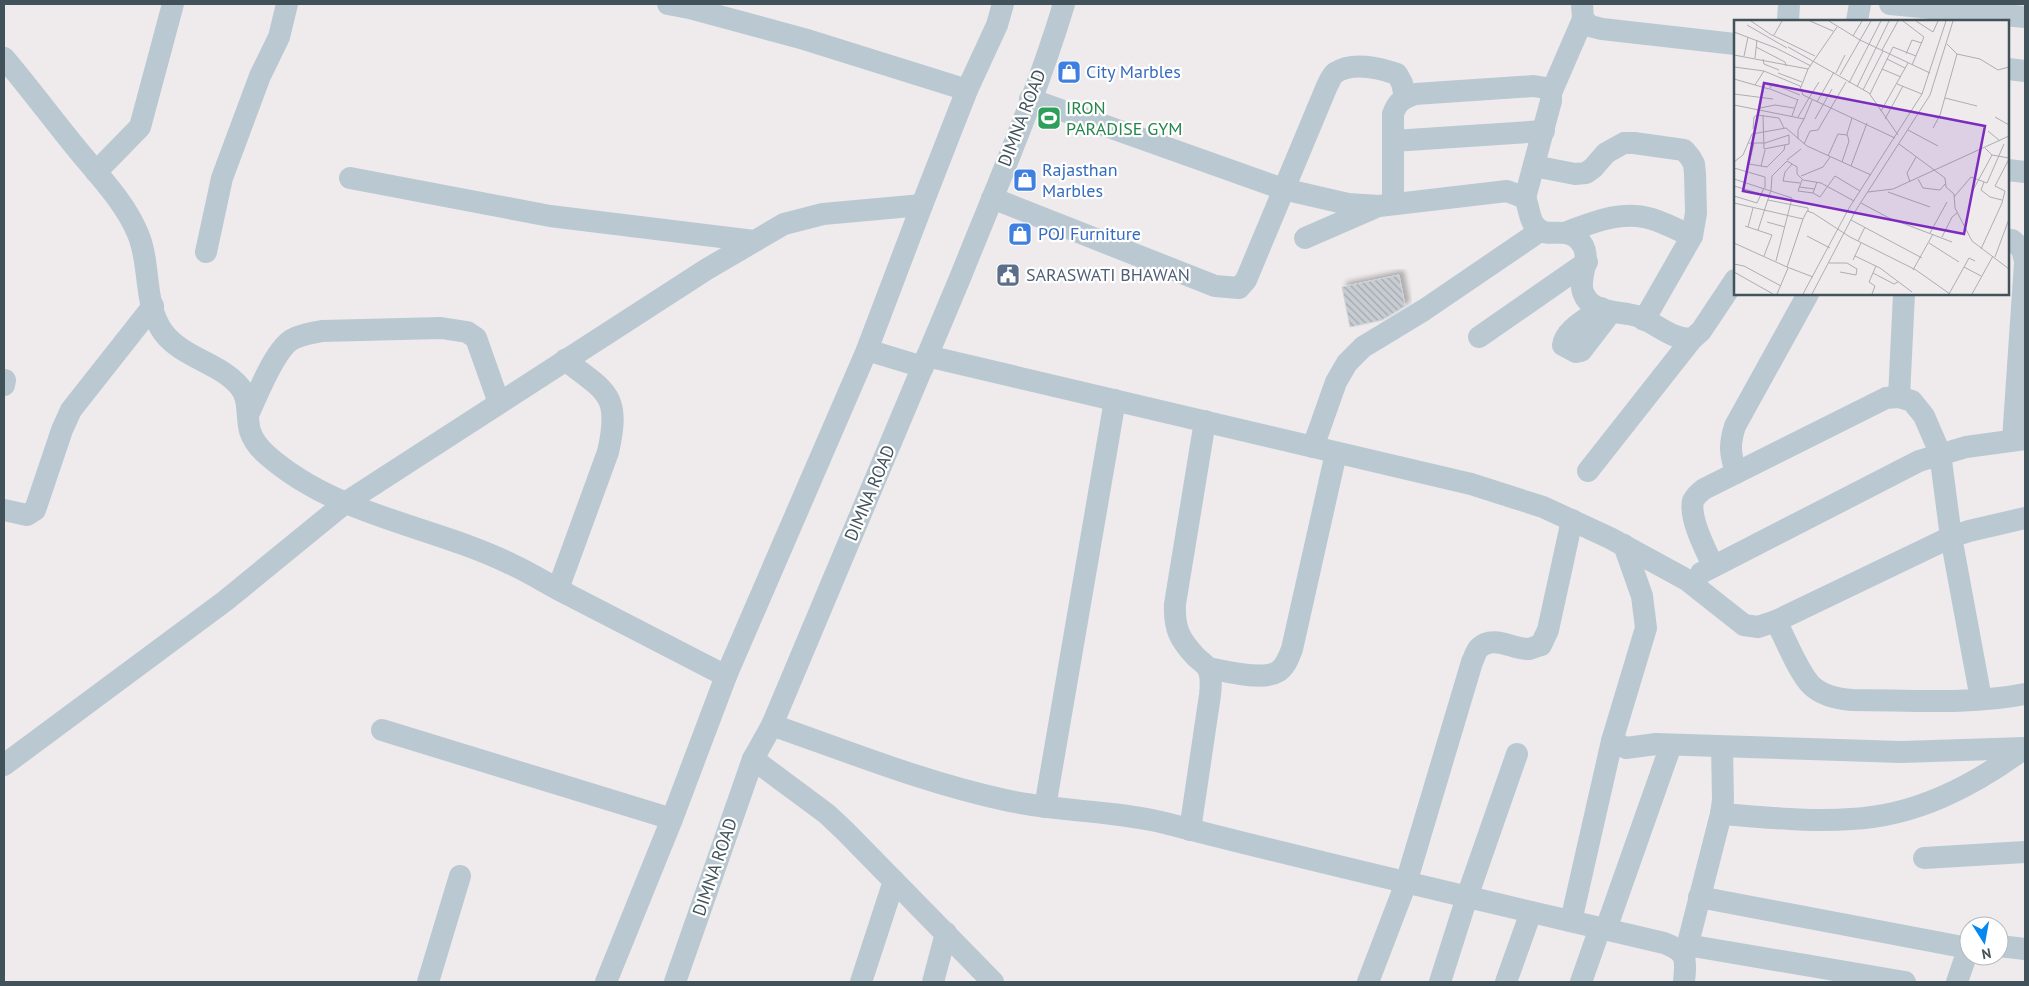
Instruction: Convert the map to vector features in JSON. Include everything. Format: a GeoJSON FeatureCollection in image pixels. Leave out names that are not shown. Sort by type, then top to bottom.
{"type":"FeatureCollection","features":[{"type":"Feature","properties":{"kind":"street"},"geometry":{"type":"LineString","coordinates":[[96,172],[140,127],[173,4]]}},
{"type":"Feature","properties":{"kind":"street"},"geometry":{"type":"LineString","coordinates":[[206,252],[222,178],[260,76],[280,36],[287,4]]}},
{"type":"Feature","properties":{"kind":"street"},"geometry":{"type":"LineString","coordinates":[[668,4],[690,8],[804,39],[968,90]]}},
{"type":"Feature","properties":{"kind":"street"},"geometry":{"type":"LineString","coordinates":[[606,982],[672,819],[726,676],[867,350],[968,90],[997,25],[1003,4]]}},
{"type":"Feature","properties":{"kind":"street","name":"DIMNA ROAD"},"geometry":{"type":"LineString","coordinates":[[675,982],[753,759],[772,725],[925,362],[992,198],[1064,4]]}},
{"type":"Feature","properties":{"kind":"street"},"geometry":{"type":"LineString","coordinates":[[1788,20],[1790,4]]}},
{"type":"Feature","properties":{"kind":"street"},"geometry":{"type":"LineString","coordinates":[[1857,20],[1860,4]]}},
{"type":"Feature","properties":{"kind":"street"},"geometry":{"type":"LineString","coordinates":[[1890,4],[2025,17]]}},
{"type":"Feature","properties":{"kind":"street"},"geometry":{"type":"LineString","coordinates":[[1583,12],[1590,26],[1602,29],[1734,44]]}},
{"type":"Feature","properties":{"kind":"street"},"geometry":{"type":"LineString","coordinates":[[1583,12],[1551,93],[1551,102],[1544,131],[1525,198],[1534,225],[1540,231],[1550,233],[1567,232],[1607,218],[1637,216],[1650,219],[1692,236]]}},
{"type":"Feature","properties":{"kind":"street"},"geometry":{"type":"LineString","coordinates":[[4,58],[124,208],[139,236],[153,306],[158,322],[166,335],[192,356],[229,376],[238,385],[245,394],[250,432],[258,445],[269,456],[311,486],[388,519],[454,540],[510,563],[726,676]]}},
{"type":"Feature","properties":{"kind":"street"},"geometry":{"type":"LineString","coordinates":[[992,198],[1215,286],[1239,288],[1246,280],[1326,86],[1334,73],[1347,68],[1362,66],[1382,69],[1397,74],[1402,83],[1405,97]]}},
{"type":"Feature","properties":{"kind":"street"},"geometry":{"type":"LineString","coordinates":[[2009,69],[2025,71]]}},
{"type":"Feature","properties":{"kind":"street"},"geometry":{"type":"LineString","coordinates":[[1386,205],[1393,141],[1393,114],[1396,104],[1405,97],[1415,94],[1534,86],[1545,88],[1551,93]]}},
{"type":"Feature","properties":{"kind":"street"},"geometry":{"type":"LineString","coordinates":[[1030,98],[1283,189],[1348,204],[1386,205],[1507,191],[1525,198]]}},
{"type":"Feature","properties":{"kind":"street"},"geometry":{"type":"LineString","coordinates":[[1393,141],[1544,131]]}},
{"type":"Feature","properties":{"kind":"street"},"geometry":{"type":"LineString","coordinates":[[1534,166],[1575,174],[1586,173],[1606,153],[1624,143],[1634,142],[1684,150],[1694,164],[1695,174],[1696,213],[1692,236],[1644,320]]}},
{"type":"Feature","properties":{"kind":"street"},"geometry":{"type":"LineString","coordinates":[[2009,170],[2025,172]]}},
{"type":"Feature","properties":{"kind":"street"},"geometry":{"type":"LineString","coordinates":[[350,178],[550,216],[754,241]]}},
{"type":"Feature","properties":{"kind":"street"},"geometry":{"type":"LineString","coordinates":[[4,765],[225,601],[346,502],[565,360],[754,241],[784,224],[823,214],[922,205]]}},
{"type":"Feature","properties":{"kind":"street"},"geometry":{"type":"LineString","coordinates":[[1305,238],[1386,205]]}},
{"type":"Feature","properties":{"kind":"street"},"geometry":{"type":"LineString","coordinates":[[1313,447],[1336,382],[1347,363],[1363,348],[1424,310],[1540,231]]}},
{"type":"Feature","properties":{"kind":"street"},"geometry":{"type":"LineString","coordinates":[[1567,232],[1578,239],[1584,249],[1587,262],[1583,292],[1587,300],[1606,310],[1636,316],[1682,339],[1692,339]]}},
{"type":"Feature","properties":{"kind":"street"},"geometry":{"type":"LineString","coordinates":[[1687,580],[1919,460],[1966,446],[2019,440],[2025,262],[2022,249],[2012,240],[2009,240]]}},
{"type":"Feature","properties":{"kind":"street"},"geometry":{"type":"LineString","coordinates":[[1479,337],[1587,262]]}},
{"type":"Feature","properties":{"kind":"street"},"geometry":{"type":"LineString","coordinates":[[1588,471],[1692,339],[1701,331],[1734,282]]}},
{"type":"Feature","properties":{"kind":"street"},"geometry":{"type":"LineString","coordinates":[[1736,473],[1730,456],[1730,443],[1735,426],[1807,295]]}},
{"type":"Feature","properties":{"kind":"street"},"geometry":{"type":"LineString","coordinates":[[1899,397],[1904,295]]}},
{"type":"Feature","properties":{"kind":"street"},"geometry":{"type":"LineString","coordinates":[[4,510],[27,515],[35,510],[62,430],[71,410],[153,306]]}},
{"type":"Feature","properties":{"kind":"street"},"geometry":{"type":"LineString","coordinates":[[248,415],[279,351],[291,340],[305,334],[322,331],[441,328],[466,332],[476,338],[499,403]]}},
{"type":"Feature","properties":{"kind":"street"},"geometry":{"type":"LineString","coordinates":[[867,350],[1115,400],[1470,484],[1543,506],[1624,545],[1687,580],[1744,625],[1758,627],[1776,621],[1951,537],[2025,518]]}},
{"type":"Feature","properties":{"kind":"street"},"geometry":{"type":"LineString","coordinates":[[558,589],[608,452],[613,432],[613,413],[609,396],[565,360]]}},
{"type":"Feature","properties":{"kind":"street"},"geometry":{"type":"LineString","coordinates":[[1714,566],[1696,526],[1693,512],[1694,500],[1704,489],[1886,398],[1899,397],[1912,402],[1924,416],[1940,453],[1951,537],[1981,699]]}},
{"type":"Feature","properties":{"kind":"street"},"geometry":{"type":"LineString","coordinates":[[1045,807],[1115,400]]}},
{"type":"Feature","properties":{"kind":"street"},"geometry":{"type":"LineString","coordinates":[[1190,830],[1211,680],[1208,668],[1186,646],[1177,631],[1174,620],[1205,422]]}},
{"type":"Feature","properties":{"kind":"street"},"geometry":{"type":"LineString","coordinates":[[1208,668],[1265,675],[1278,672],[1286,662],[1292,649],[1336,453]]}},
{"type":"Feature","properties":{"kind":"street"},"geometry":{"type":"LineString","coordinates":[[1368,982],[1406,883],[1472,662],[1479,648],[1488,642],[1504,643],[1530,649],[1541,645],[1548,630],[1572,520]]}},
{"type":"Feature","properties":{"kind":"street"},"geometry":{"type":"LineString","coordinates":[[1571,921],[1612,741],[1646,628],[1642,596],[1624,545]]}},
{"type":"Feature","properties":{"kind":"street"},"geometry":{"type":"LineString","coordinates":[[1776,621],[1811,686],[1823,694],[1836,698],[1852,700],[1981,699],[2025,694]]}},
{"type":"Feature","properties":{"kind":"street"},"geometry":{"type":"LineString","coordinates":[[772,725],[932,781],[1006,801],[1136,817],[1406,883],[1603,928],[1686,950],[1905,982]]}},
{"type":"Feature","properties":{"kind":"street"},"geometry":{"type":"LineString","coordinates":[[382,730],[672,819]]}},
{"type":"Feature","properties":{"kind":"street"},"geometry":{"type":"LineString","coordinates":[[1612,741],[1626,748],[1656,744],[1901,752],[2025,748]]}},
{"type":"Feature","properties":{"kind":"street"},"geometry":{"type":"LineString","coordinates":[[1580,982],[1603,928],[1671,745]]}},
{"type":"Feature","properties":{"kind":"street"},"geometry":{"type":"LineString","coordinates":[[1684,982],[1686,950],[1721,814],[1723,800],[1722,747]]}},
{"type":"Feature","properties":{"kind":"street"},"geometry":{"type":"LineString","coordinates":[[1721,814],[1824,820],[1890,814],[1914,808],[1975,782],[2025,748]]}},
{"type":"Feature","properties":{"kind":"street"},"geometry":{"type":"LineString","coordinates":[[1440,982],[1467,897],[1517,754]]}},
{"type":"Feature","properties":{"kind":"street"},"geometry":{"type":"LineString","coordinates":[[753,759],[827,814],[894,880],[992,982]]}},
{"type":"Feature","properties":{"kind":"street"},"geometry":{"type":"LineString","coordinates":[[1924,858],[2025,852]]}},
{"type":"Feature","properties":{"kind":"street"},"geometry":{"type":"LineString","coordinates":[[428,982],[460,876]]}},
{"type":"Feature","properties":{"kind":"street"},"geometry":{"type":"LineString","coordinates":[[861,982],[894,880]]}},
{"type":"Feature","properties":{"kind":"street"},"geometry":{"type":"LineString","coordinates":[[1699,897],[1959,946]]}},
{"type":"Feature","properties":{"kind":"street"},"geometry":{"type":"LineString","coordinates":[[1506,982],[1531,912]]}},
{"type":"Feature","properties":{"kind":"street"},"geometry":{"type":"LineString","coordinates":[[933,982],[946,933]]}},
{"type":"Feature","properties":{"kind":"street"},"geometry":{"type":"LineString","coordinates":[[2009,947],[2025,949]]}},
{"type":"Feature","properties":{"kind":"street"},"geometry":{"type":"LineString","coordinates":[[1957,982],[1963,966]]}},
{"type":"Feature","properties":{"kind":"building"},"geometry":{"type":"Polygon","coordinates":[[[1399,275],[1405,306],[1382,320],[1350,327],[1342,287],[1399,275]]]}},
{"type":"Feature","properties":{"kind":"place","name":"City Marbles"},"geometry":{"type":"Point","coordinates":[1069,72]}},
{"type":"Feature","properties":{"kind":"place","name":"IRON PARADISE GYM"},"geometry":{"type":"Point","coordinates":[1049,118]}},
{"type":"Feature","properties":{"kind":"place","name":"Rajasthan Marbles"},"geometry":{"type":"Point","coordinates":[1025,180]}},
{"type":"Feature","properties":{"kind":"place","name":"POJ Furniture"},"geometry":{"type":"Point","coordinates":[1020,234]}},
{"type":"Feature","properties":{"kind":"place","name":"SARASWATI BHAWAN"},"geometry":{"type":"Point","coordinates":[1008,275]}}]}
